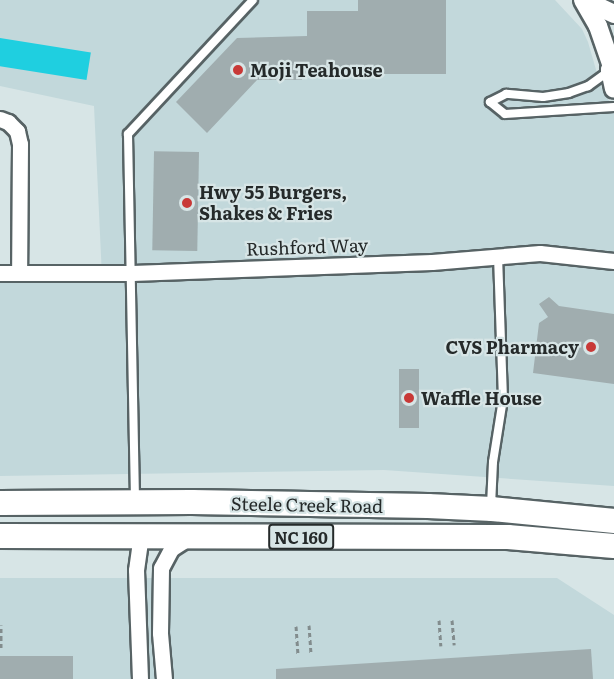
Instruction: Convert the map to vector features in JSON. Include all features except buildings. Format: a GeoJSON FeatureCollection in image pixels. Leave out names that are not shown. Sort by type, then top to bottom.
{"type":"FeatureCollection","features":[{"type":"Feature","properties":{"kind":"main road","name":"Steele Creek Road"},"geometry":{"type":"LineString","coordinates":[[0,502],[192,502],[492,509],[614,521]]}},
{"type":"Feature","properties":{"kind":"main road"},"geometry":{"type":"LineString","coordinates":[[0,525],[45,519],[122,519],[133,513],[135,503]]}},
{"type":"Feature","properties":{"kind":"main road"},"geometry":{"type":"LineString","coordinates":[[141,536],[151,524],[165,520],[233,520],[371,507]]}},
{"type":"Feature","properties":{"kind":"main road","name":"Steele Creek Road"},"geometry":{"type":"LineString","coordinates":[[0,536],[508,537],[614,546]]}},
{"type":"Feature","properties":{"kind":"street"},"geometry":{"type":"LineString","coordinates":[[584,0],[614,14]]}},
{"type":"Feature","properties":{"kind":"street"},"geometry":{"type":"LineString","coordinates":[[584,0],[598,26],[612,64],[614,89]]}},
{"type":"Feature","properties":{"kind":"street"},"geometry":{"type":"LineString","coordinates":[[0,119],[8,122],[17,131],[20,144],[19,273]]}},
{"type":"Feature","properties":{"kind":"street","name":"Rushford Way"},"geometry":{"type":"LineString","coordinates":[[0,273],[132,273],[432,262],[540,253],[614,261]]}},
{"type":"Feature","properties":{"kind":"street"},"geometry":{"type":"LineString","coordinates":[[140,679],[136,570],[141,536]]}},
{"type":"Feature","properties":{"kind":"street"},"geometry":{"type":"LineString","coordinates":[[164,679],[160,633],[160,568],[171,549],[190,537]]}},
{"type":"Feature","properties":{"kind":"lane"},"geometry":{"type":"LineString","coordinates":[[135,503],[128,134],[253,0]]}},
{"type":"Feature","properties":{"kind":"lane"},"geometry":{"type":"LineString","coordinates":[[612,64],[588,86],[569,93],[543,97],[506,94],[490,102],[505,114],[614,107]]}},
{"type":"Feature","properties":{"kind":"lane"},"geometry":{"type":"LineString","coordinates":[[492,509],[493,462],[503,399],[498,257]]}},
{"type":"Feature","properties":{"kind":"path"},"geometry":{"type":"LineString","coordinates":[[439,620],[441,646]]}},
{"type":"Feature","properties":{"kind":"path"},"geometry":{"type":"LineString","coordinates":[[452,620],[454,645]]}},
{"type":"Feature","properties":{"kind":"path"},"geometry":{"type":"LineString","coordinates":[[1,625],[1,648]]}},
{"type":"Feature","properties":{"kind":"path"},"geometry":{"type":"LineString","coordinates":[[309,625],[311,654]]}},
{"type":"Feature","properties":{"kind":"path"},"geometry":{"type":"LineString","coordinates":[[296,626],[298,655]]}},
{"type":"Feature","properties":{"kind":"shaded area"},"geometry":{"type":"Polygon","coordinates":[[[0,0],[555,0],[582,29],[601,87],[614,109],[614,486],[384,470],[0,476],[0,277],[102,277],[94,106],[0,86],[0,0]]]}},
{"type":"Feature","properties":{"kind":"shaded area"},"geometry":{"type":"Polygon","coordinates":[[[0,578],[557,578],[614,615],[614,679],[0,679],[0,578]]]}},
{"type":"Feature","properties":{"kind":"water"},"geometry":{"type":"Polygon","coordinates":[[[0,38],[91,52],[86,80],[0,66],[0,38]]]}},
{"type":"Feature","properties":{"kind":"place","name":"Moji Teahouse"},"geometry":{"type":"Point","coordinates":[238,70]}},
{"type":"Feature","properties":{"kind":"place","name":"Hwy 55 Burgers, Shakes & Fries"},"geometry":{"type":"Point","coordinates":[187,203]}},
{"type":"Feature","properties":{"kind":"place","name":"CVS Pharmacy"},"geometry":{"type":"Point","coordinates":[591,347]}},
{"type":"Feature","properties":{"kind":"place","name":"Waffle House"},"geometry":{"type":"Point","coordinates":[409,398]}}]}
